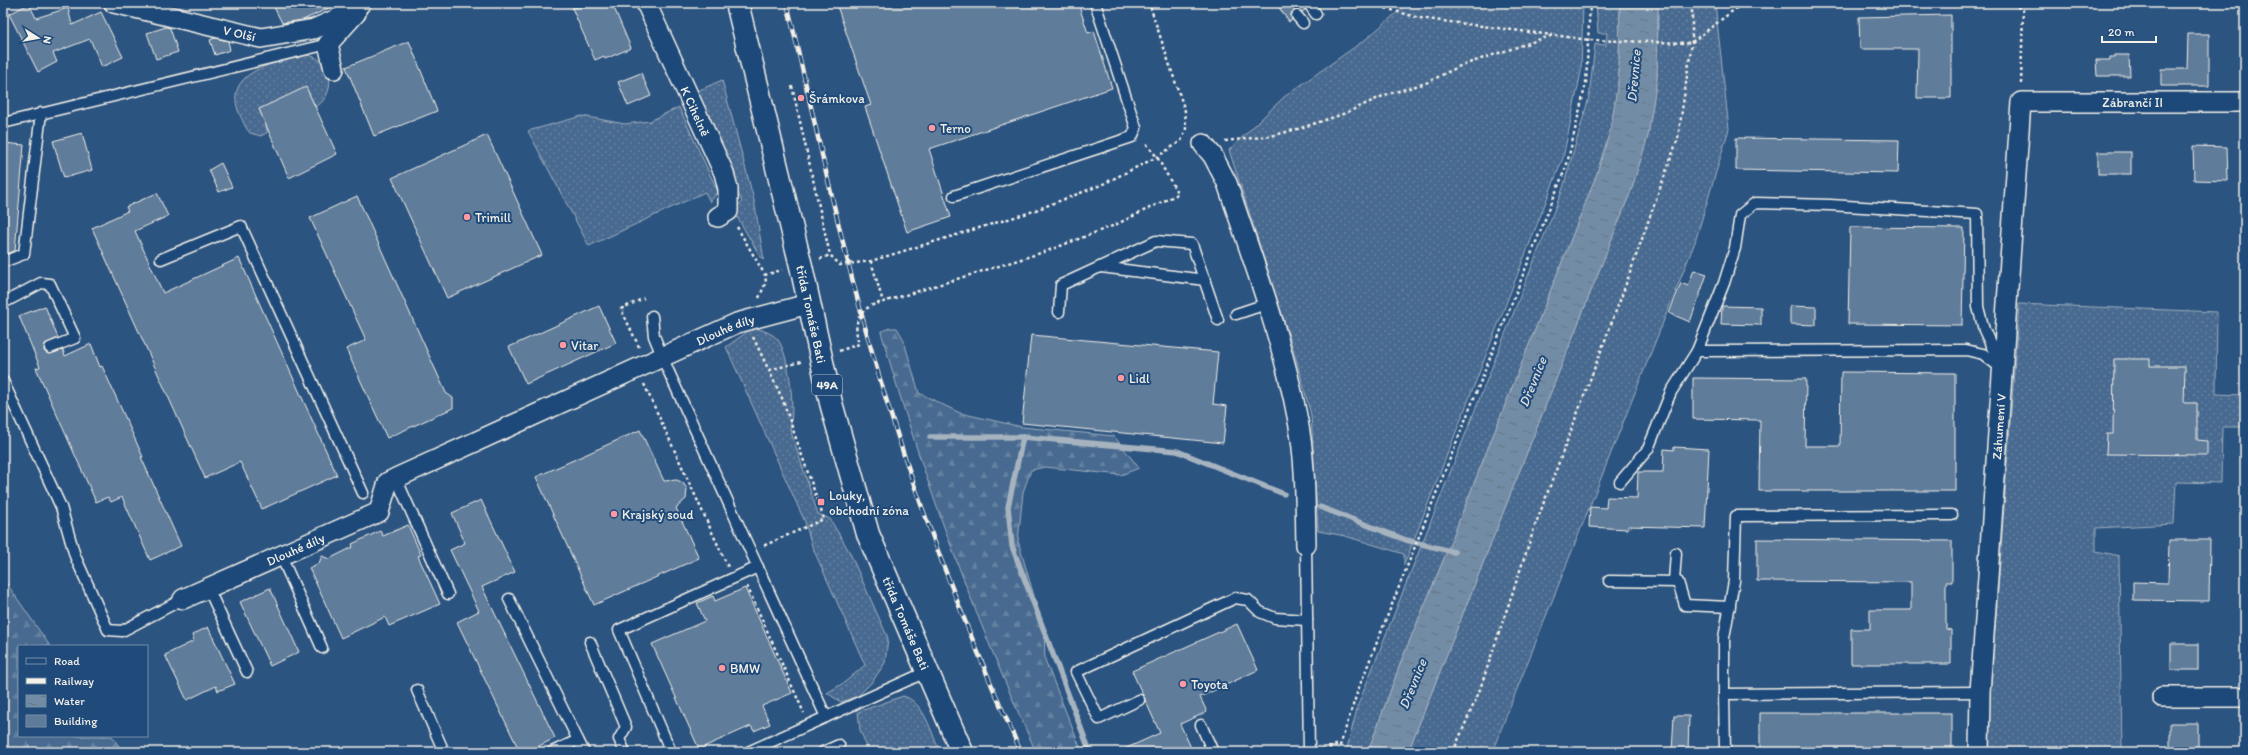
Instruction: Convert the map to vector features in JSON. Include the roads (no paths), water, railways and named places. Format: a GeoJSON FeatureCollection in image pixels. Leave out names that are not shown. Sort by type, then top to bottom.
{"type":"FeatureCollection","features":[{"type":"Feature","properties":{"kind":"main road","name":"třída Tomáše Bati"},"geometry":{"type":"LineString","coordinates":[[737,3],[801,266],[808,304],[831,403],[868,534],[926,672],[962,752]]}},
{"type":"Feature","properties":{"kind":"street","name":"V Olší"},"geometry":{"type":"LineString","coordinates":[[114,3],[261,38],[314,29],[348,14],[361,3]]}},
{"type":"Feature","properties":{"kind":"street"},"geometry":{"type":"LineString","coordinates":[[334,70],[328,44],[365,3]]}},
{"type":"Feature","properties":{"kind":"street","name":"K Cihelně"},"geometry":{"type":"LineString","coordinates":[[646,3],[724,173],[728,189],[723,214]]}},
{"type":"Feature","properties":{"kind":"street","name":"Zábrančí II"},"geometry":{"type":"LineString","coordinates":[[2021,102],[2245,102]]}},
{"type":"Feature","properties":{"kind":"street","name":"Záhumení V"},"geometry":{"type":"LineString","coordinates":[[1979,752],[1980,692],[2021,102]]}},
{"type":"Feature","properties":{"kind":"street"},"geometry":{"type":"LineString","coordinates":[[1203,144],[1213,156],[1227,183],[1284,361],[1298,422],[1303,452],[1306,545]]}},
{"type":"Feature","properties":{"kind":"street","name":"Dlouhé díly"},"geometry":{"type":"LineString","coordinates":[[183,599],[379,512],[392,480],[654,360],[748,320],[808,304]]}},
{"type":"Feature","properties":{"kind":"street"},"geometry":{"type":"LineString","coordinates":[[2162,697],[2245,697]]}},
{"type":"Feature","properties":{"kind":"lane"},"geometry":{"type":"LineString","coordinates":[[954,196],[1132,137],[1135,133],[1136,128],[1125,92],[1095,3]]}},
{"type":"Feature","properties":{"kind":"lane"},"geometry":{"type":"LineString","coordinates":[[3,123],[328,44]]}},
{"type":"Feature","properties":{"kind":"lane"},"geometry":{"type":"LineString","coordinates":[[3,262],[24,254],[41,113]]}},
{"type":"Feature","properties":{"kind":"lane"},"geometry":{"type":"LineString","coordinates":[[1620,482],[1648,449],[1671,392],[1697,351],[1724,283],[1734,248],[1740,215],[1755,203],[1830,205],[1977,214],[1978,307],[1984,330],[2002,369]]}},
{"type":"Feature","properties":{"kind":"lane"},"geometry":{"type":"LineString","coordinates":[[161,260],[241,226],[363,493]]}},
{"type":"Feature","properties":{"kind":"lane"},"geometry":{"type":"LineString","coordinates":[[1059,312],[1061,285],[1156,241],[1192,244],[1218,320]]}},
{"type":"Feature","properties":{"kind":"lane"},"geometry":{"type":"LineString","coordinates":[[1100,267],[1204,280]]}},
{"type":"Feature","properties":{"kind":"lane"},"geometry":{"type":"LineString","coordinates":[[3,303],[41,283],[50,284],[75,338],[50,348]]}},
{"type":"Feature","properties":{"kind":"lane"},"geometry":{"type":"LineString","coordinates":[[1236,314],[1266,304]]}},
{"type":"Feature","properties":{"kind":"lane"},"geometry":{"type":"LineString","coordinates":[[652,316],[654,360],[758,567],[826,717]]}},
{"type":"Feature","properties":{"kind":"lane"},"geometry":{"type":"LineString","coordinates":[[1697,351],[1966,350],[1983,354],[2002,369]]}},
{"type":"Feature","properties":{"kind":"lane"},"geometry":{"type":"LineString","coordinates":[[3,381],[61,507],[75,556],[108,630],[122,631],[183,599]]}},
{"type":"Feature","properties":{"kind":"lane"},"geometry":{"type":"LineString","coordinates":[[392,480],[448,594]]}},
{"type":"Feature","properties":{"kind":"lane"},"geometry":{"type":"LineString","coordinates":[[1725,752],[1724,638],[1734,581],[1736,516],[1952,515]]}},
{"type":"Feature","properties":{"kind":"lane"},"geometry":{"type":"LineString","coordinates":[[1306,545],[1309,752]]}},
{"type":"Feature","properties":{"kind":"lane"},"geometry":{"type":"LineString","coordinates":[[1674,581],[1676,553]]}},
{"type":"Feature","properties":{"kind":"lane"},"geometry":{"type":"LineString","coordinates":[[281,556],[322,648]]}},
{"type":"Feature","properties":{"kind":"lane"},"geometry":{"type":"LineString","coordinates":[[671,752],[619,630],[758,567]]}},
{"type":"Feature","properties":{"kind":"lane"},"geometry":{"type":"LineString","coordinates":[[1609,581],[1674,581],[1678,582],[1685,605],[1730,607]]}},
{"type":"Feature","properties":{"kind":"lane"},"geometry":{"type":"LineString","coordinates":[[208,588],[247,672]]}},
{"type":"Feature","properties":{"kind":"lane"},"geometry":{"type":"LineString","coordinates":[[1139,700],[1099,719],[1076,672],[1235,598],[1248,600],[1260,612],[1275,618],[1307,620]]}},
{"type":"Feature","properties":{"kind":"lane"},"geometry":{"type":"LineString","coordinates":[[509,599],[584,752]]}},
{"type":"Feature","properties":{"kind":"lane"},"geometry":{"type":"LineString","coordinates":[[590,642],[626,727],[619,739],[625,752]]}},
{"type":"Feature","properties":{"kind":"lane"},"geometry":{"type":"LineString","coordinates":[[748,752],[926,672]]}},
{"type":"Feature","properties":{"kind":"lane"},"geometry":{"type":"LineString","coordinates":[[417,690],[444,752]]}},
{"type":"Feature","properties":{"kind":"lane"},"geometry":{"type":"LineString","coordinates":[[1724,694],[1980,692]]}},
{"type":"Feature","properties":{"kind":"lane"},"geometry":{"type":"LineString","coordinates":[[1201,725],[1213,752]]}},
{"type":"Feature","properties":{"kind":"lane"},"geometry":{"type":"LineString","coordinates":[[552,752],[578,740]]}},
{"type":"Feature","properties":{"kind":"lane"},"geometry":{"type":"LineString","coordinates":[[823,752],[839,745]]}},
{"type":"Feature","properties":{"kind":"water","name":"Dřevnice"},"geometry":{"type":"Polygon","coordinates":[[[1620,3],[1658,3],[1657,78],[1648,136],[1632,188],[1408,752],[1368,752],[1402,659],[1448,549],[1596,176],[1611,128],[1619,75],[1620,3]]]}},
{"type":"Feature","properties":{"kind":"waterway"},"geometry":{"type":"LineString","coordinates":[[930,437],[1023,437],[1177,451],[1284,494]]}},
{"type":"Feature","properties":{"kind":"waterway"},"geometry":{"type":"LineString","coordinates":[[1023,437],[1008,507],[1012,546],[1090,752]]}},
{"type":"Feature","properties":{"kind":"waterway"},"geometry":{"type":"LineString","coordinates":[[1320,507],[1406,540],[1454,552]]}},
{"type":"Feature","properties":{"kind":"railway"},"geometry":{"type":"LineString","coordinates":[[787,3],[843,243],[882,386],[928,525],[963,617],[1021,752]]}},
{"type":"Feature","properties":{"kind":"place","name":"Šrámkova"},"geometry":{"type":"Point","coordinates":[801,98]}},
{"type":"Feature","properties":{"kind":"place","name":"Terno"},"geometry":{"type":"Point","coordinates":[932,128]}},
{"type":"Feature","properties":{"kind":"place","name":"Trimill"},"geometry":{"type":"Point","coordinates":[467,217]}},
{"type":"Feature","properties":{"kind":"place","name":"Vitar"},"geometry":{"type":"Point","coordinates":[563,345]}},
{"type":"Feature","properties":{"kind":"place","name":"Lidl"},"geometry":{"type":"Point","coordinates":[1121,378]}},
{"type":"Feature","properties":{"kind":"place","name":"Louky, obchodní zóna"},"geometry":{"type":"Point","coordinates":[821,502]}},
{"type":"Feature","properties":{"kind":"place","name":"Krajský soud"},"geometry":{"type":"Point","coordinates":[614,514]}},
{"type":"Feature","properties":{"kind":"place","name":"BMW"},"geometry":{"type":"Point","coordinates":[722,668]}},
{"type":"Feature","properties":{"kind":"place","name":"Toyota"},"geometry":{"type":"Point","coordinates":[1183,684]}}]}
